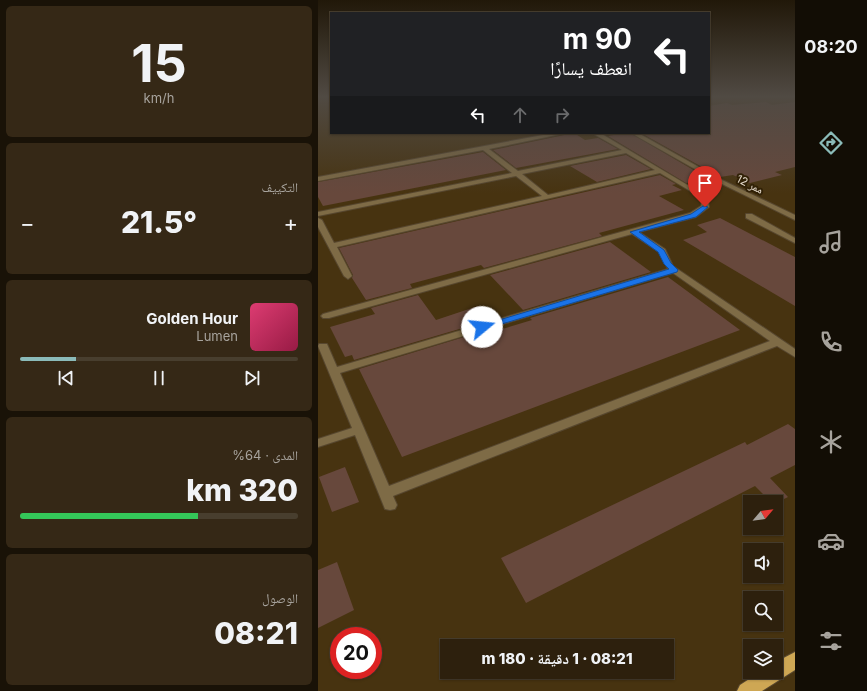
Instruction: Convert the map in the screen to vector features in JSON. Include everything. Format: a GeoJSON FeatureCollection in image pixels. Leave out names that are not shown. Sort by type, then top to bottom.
{"type":"FeatureCollection","features":[{"type":"Feature","properties":{"kind":"main road"},"geometry":{"type":"LineString","coordinates":[[746,691],[795,660]]}},
{"type":"Feature","properties":{"kind":"lane"},"geometry":{"type":"LineString","coordinates":[[318,179],[558,134]]}},
{"type":"Feature","properties":{"kind":"lane"},"geometry":{"type":"LineString","coordinates":[[326,316],[634,232],[693,215],[705,207],[705,201],[699,194],[597,134]]}},
{"type":"Feature","properties":{"kind":"lane","name":"ممر 12"},"geometry":{"type":"LineString","coordinates":[[636,134],[720,180],[795,218]]}},
{"type":"Feature","properties":{"kind":"lane"},"geometry":{"type":"LineString","coordinates":[[484,148],[547,197]]}},
{"type":"Feature","properties":{"kind":"lane"},"geometry":{"type":"LineString","coordinates":[[318,214],[628,151]]}},
{"type":"Feature","properties":{"kind":"lane"},"geometry":{"type":"LineString","coordinates":[[332,246],[661,171]]}},
{"type":"Feature","properties":{"kind":"lane"},"geometry":{"type":"LineString","coordinates":[[749,216],[795,241]]}},
{"type":"Feature","properties":{"kind":"lane"},"geometry":{"type":"LineString","coordinates":[[318,220],[348,276]]}},
{"type":"Feature","properties":{"kind":"lane"},"geometry":{"type":"LineString","coordinates":[[634,232],[662,251],[668,264],[674,270],[795,354]]}},
{"type":"Feature","properties":{"kind":"lane"},"geometry":{"type":"LineString","coordinates":[[334,372],[674,270]]}},
{"type":"Feature","properties":{"kind":"lane"},"geometry":{"type":"LineString","coordinates":[[385,493],[778,342]]}},
{"type":"Feature","properties":{"kind":"lane"},"geometry":{"type":"LineString","coordinates":[[323,346],[390,505]]}},
{"type":"Feature","properties":{"kind":"lane"},"geometry":{"type":"LineString","coordinates":[[318,443],[358,430]]}},
{"type":"Feature","properties":{"kind":"shaded area"},"geometry":{"type":"Polygon","coordinates":[[[318,129],[330,129],[330,134],[710,134],[710,129],[795,129],[795,691],[318,691],[318,129]]]}},
{"type":"Feature","properties":{"kind":"building"},"geometry":{"type":"Polygon","coordinates":[[[710,129],[795,129],[795,167],[775,172],[782,175],[750,183],[733,175],[720,177],[643,134],[710,134],[710,129]]]}},
{"type":"Feature","properties":{"kind":"building"},"geometry":{"type":"Polygon","coordinates":[[[569,134],[576,134],[585,140],[598,138],[618,149],[516,168],[493,150],[569,134]]]}},
{"type":"Feature","properties":{"kind":"building"},"geometry":{"type":"Polygon","coordinates":[[[632,134],[709,179],[686,183],[608,136],[632,134]]]}},
{"type":"Feature","properties":{"kind":"building"},"geometry":{"type":"Polygon","coordinates":[[[483,152],[506,170],[323,206],[318,197],[318,182],[483,152]]]}},
{"type":"Feature","properties":{"kind":"building"},"geometry":{"type":"Polygon","coordinates":[[[626,155],[651,169],[597,182],[570,166],[626,155]]]}},
{"type":"Feature","properties":{"kind":"building"},"geometry":{"type":"Polygon","coordinates":[[[660,175],[676,184],[672,185],[682,190],[659,196],[684,210],[599,233],[602,236],[484,268],[481,265],[410,284],[412,288],[366,300],[352,278],[353,275],[339,248],[660,175]]]}},
{"type":"Feature","properties":{"kind":"building"},"geometry":{"type":"Polygon","coordinates":[[[720,218],[795,257],[795,306],[683,240],[707,232],[697,225],[720,218]]]}},
{"type":"Feature","properties":{"kind":"building"},"geometry":{"type":"Polygon","coordinates":[[[610,242],[651,272],[523,310],[490,275],[610,242]]]}},
{"type":"Feature","properties":{"kind":"building"},"geometry":{"type":"Polygon","coordinates":[[[668,277],[740,330],[402,457],[359,369],[497,327],[499,330],[532,320],[530,318],[668,277]]]}},
{"type":"Feature","properties":{"kind":"building"},"geometry":{"type":"Polygon","coordinates":[[[418,295],[436,320],[478,306],[490,320],[354,360],[352,355],[345,357],[330,327],[375,314],[371,308],[418,295]]]}},
{"type":"Feature","properties":{"kind":"building"},"geometry":{"type":"Polygon","coordinates":[[[788,424],[795,429],[795,465],[770,478],[788,497],[783,500],[783,495],[764,495],[755,486],[526,603],[501,558],[745,442],[747,445],[788,424]]]}},
{"type":"Feature","properties":{"kind":"building"},"geometry":{"type":"Polygon","coordinates":[[[345,467],[359,502],[332,512],[319,477],[345,467]]]}},
{"type":"Feature","properties":{"kind":"building"},"geometry":{"type":"Polygon","coordinates":[[[337,562],[354,610],[318,628],[318,570],[337,562]]]}},
{"type":"Feature","properties":{"kind":"route"},"geometry":{"type":"LineString","coordinates":[[482,327],[674,270],[666,261],[662,251],[634,232],[693,215],[705,207]]}}]}
